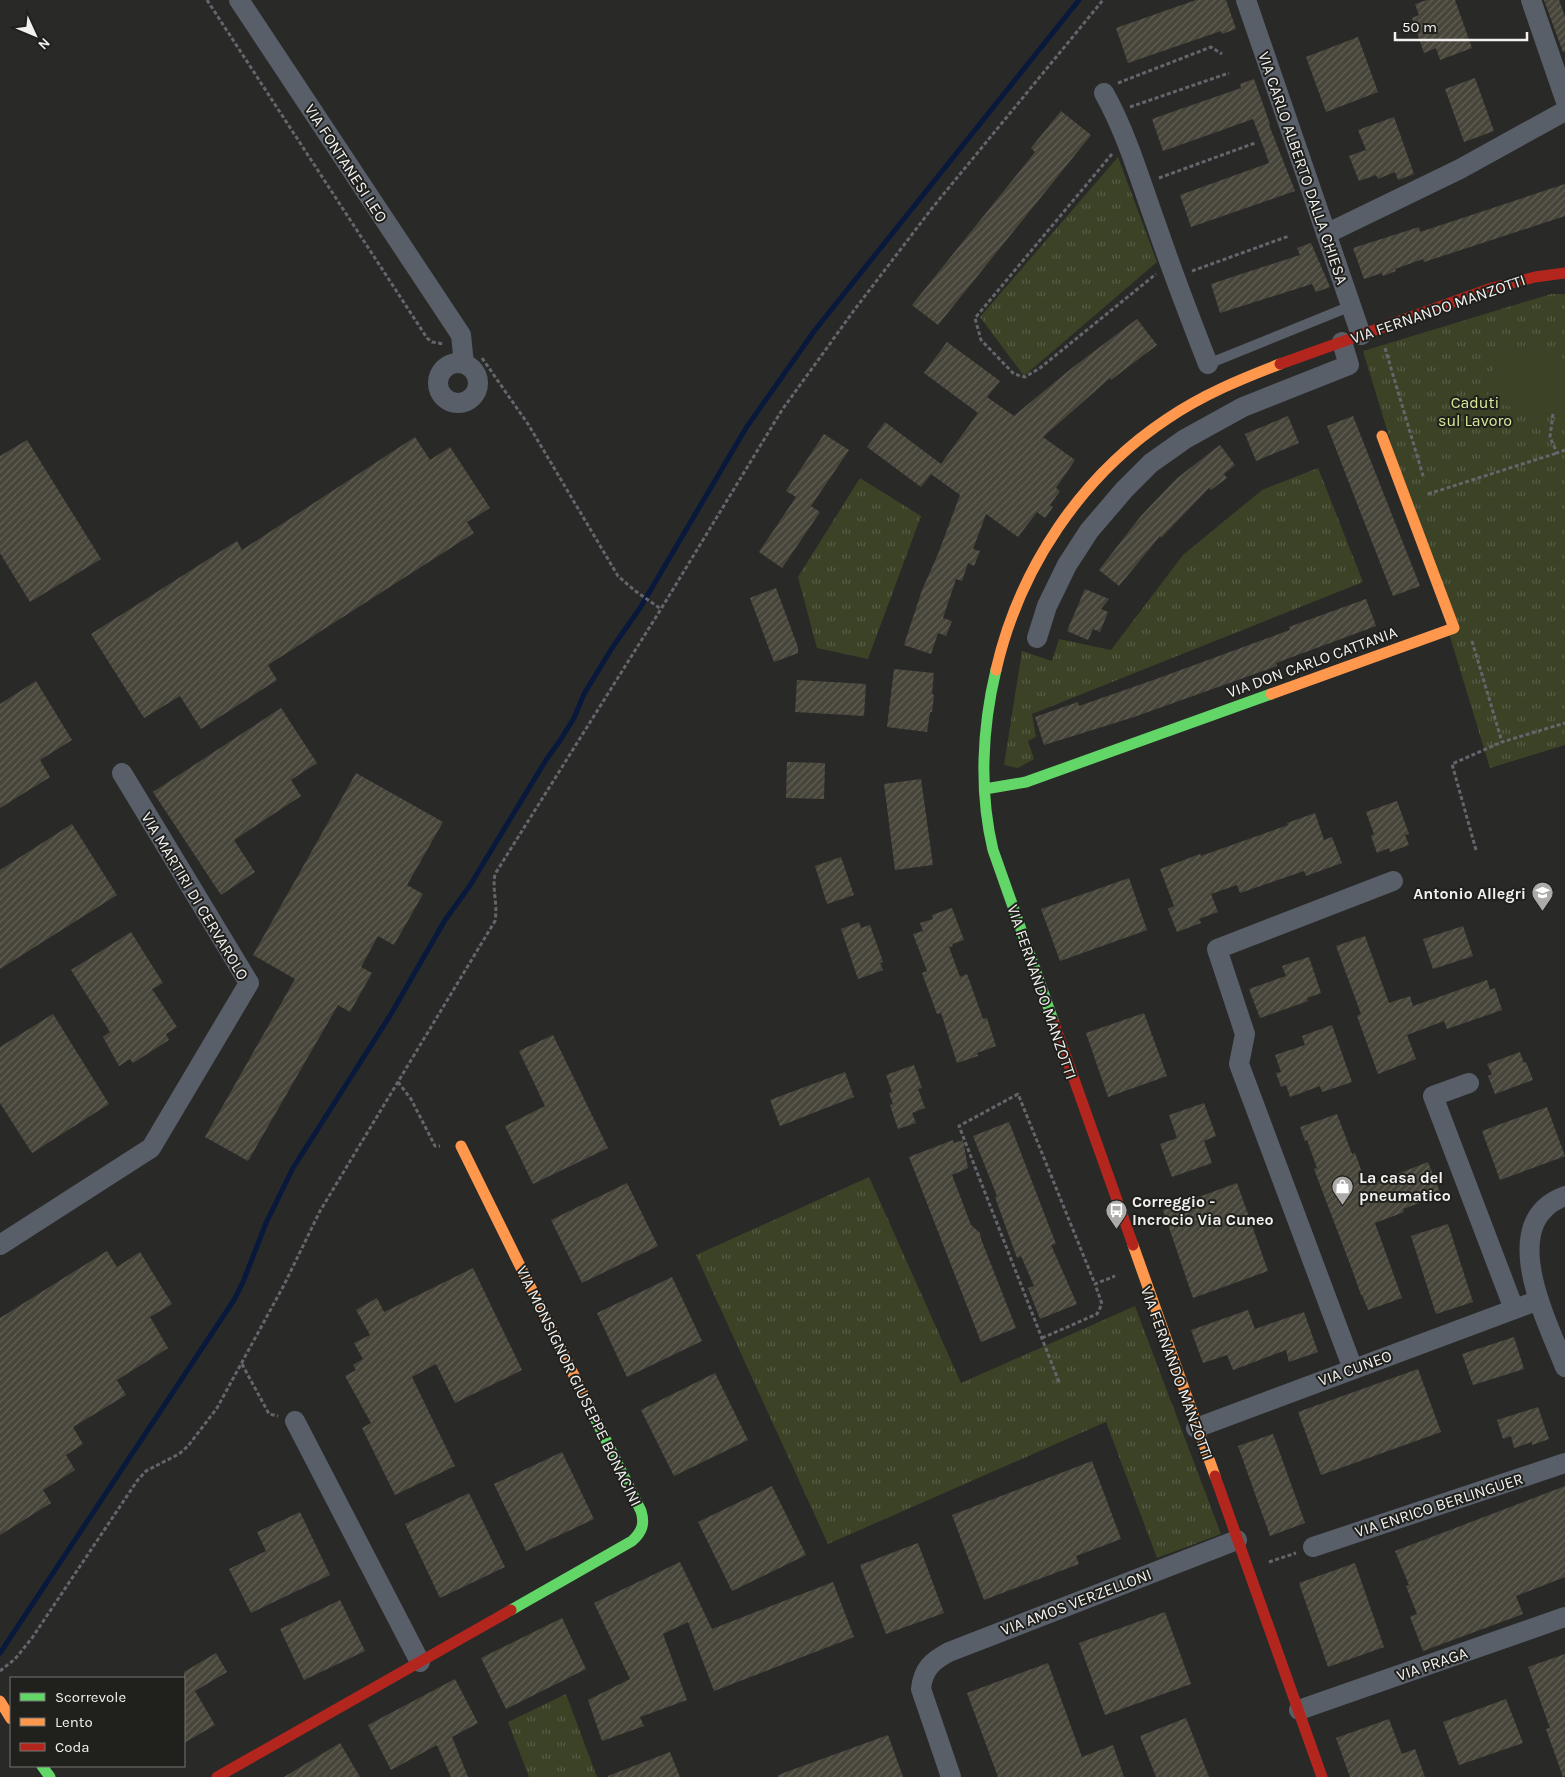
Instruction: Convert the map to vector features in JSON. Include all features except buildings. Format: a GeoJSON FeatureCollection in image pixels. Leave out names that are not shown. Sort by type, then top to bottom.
{"type":"FeatureCollection","features":[{"type":"Feature","properties":{"kind":"street","name":"VIA FONTANESI LEO"},"geometry":{"type":"LineString","coordinates":[[238,0],[456,349]]}},
{"type":"Feature","properties":{"kind":"street","name":"VIA CARLO ALBERTO DALLA CHIESA"},"geometry":{"type":"LineString","coordinates":[[1246,0],[1361,335]]}},
{"type":"Feature","properties":{"kind":"street"},"geometry":{"type":"LineString","coordinates":[[1531,0],[1565,99]]}},
{"type":"Feature","properties":{"kind":"street"},"geometry":{"type":"LineString","coordinates":[[1104,93],[1115,112],[1125,138],[1208,364]]}},
{"type":"Feature","properties":{"kind":"street"},"geometry":{"type":"LineString","coordinates":[[1326,234],[1460,169],[1565,111]]}},
{"type":"Feature","properties":{"kind":"street","name":"VIA FERNANDO MANZOTTI"},"geometry":{"type":"LineString","coordinates":[[1322,1777],[1196,1428],[993,850],[986,815],[985,750],[996,667],[1017,601],[1037,564],[1077,504],[1118,458],[1166,419],[1244,378],[1361,335],[1517,280],[1565,274]]}},
{"type":"Feature","properties":{"kind":"street","name":"VIA FERNANDO MANZOTTI"},"geometry":{"type":"LineString","coordinates":[[1037,638],[1047,606],[1066,565],[1106,510],[1151,463],[1185,439],[1243,407],[1349,366],[1342,342]]}},
{"type":"Feature","properties":{"kind":"street","name":"VIA DON CARLO CATTANIA"},"geometry":{"type":"LineString","coordinates":[[985,789],[1026,782],[1454,628],[1382,436]]}},
{"type":"Feature","properties":{"kind":"street","name":"VIA MARTIRI DI CERVAROLO"},"geometry":{"type":"LineString","coordinates":[[0,1245],[151,1148],[249,983],[122,773]]}},
{"type":"Feature","properties":{"kind":"street"},"geometry":{"type":"LineString","coordinates":[[1353,1369],[1239,1064],[1245,1034],[1217,949],[1393,881]]}},
{"type":"Feature","properties":{"kind":"street"},"geometry":{"type":"LineString","coordinates":[[1469,1083],[1433,1096],[1514,1309]]}},
{"type":"Feature","properties":{"kind":"street","name":"VIA MONSIGNOR GIUSEPPE BONACINI"},"geometry":{"type":"LineString","coordinates":[[217,1777],[632,1541],[639,1536],[644,1524],[644,1518],[637,1503],[460,1146]]}},
{"type":"Feature","properties":{"kind":"street"},"geometry":{"type":"LineString","coordinates":[[1565,1196],[1542,1211],[1531,1232],[1528,1245],[1539,1300],[1565,1367]]}},
{"type":"Feature","properties":{"kind":"street","name":"VIA CUNEO"},"geometry":{"type":"LineString","coordinates":[[1196,1428],[1539,1300]]}},
{"type":"Feature","properties":{"kind":"street"},"geometry":{"type":"LineString","coordinates":[[296,1421],[420,1662]]}},
{"type":"Feature","properties":{"kind":"street","name":"VIA ENRICO BERLINGUER"},"geometry":{"type":"LineString","coordinates":[[1313,1547],[1565,1463]]}},
{"type":"Feature","properties":{"kind":"street","name":"VIA AMOS VERZELLONI"},"geometry":{"type":"LineString","coordinates":[[951,1777],[921,1689],[923,1677],[937,1658],[1237,1540]]}},
{"type":"Feature","properties":{"kind":"street","name":"VIA PRAGA"},"geometry":{"type":"LineString","coordinates":[[1299,1710],[1565,1617]]}},
{"type":"Feature","properties":{"kind":"street"},"geometry":{"type":"LineString","coordinates":[[0,1701],[10,1716]]}},
{"type":"Feature","properties":{"kind":"lane"},"geometry":{"type":"LineString","coordinates":[[1208,364],[1351,306]]}},
{"type":"Feature","properties":{"kind":"path"},"geometry":{"type":"LineString","coordinates":[[207,0],[427,338],[432,342],[456,349],[471,346],[488,363],[528,424],[618,576],[661,610]]}},
{"type":"Feature","properties":{"kind":"path"},"geometry":{"type":"LineString","coordinates":[[0,1671],[14,1659],[32,1638],[137,1480],[146,1471],[179,1454],[188,1446],[216,1408],[284,1285],[320,1211],[495,921],[497,909],[493,885],[495,874],[661,610],[782,410],[855,309],[933,207],[1103,0]]}},
{"type":"Feature","properties":{"kind":"path"},"geometry":{"type":"LineString","coordinates":[[1104,93],[1105,88],[1211,47],[1222,54]]}},
{"type":"Feature","properties":{"kind":"path"},"geometry":{"type":"LineString","coordinates":[[1115,112],[1229,73]]}},
{"type":"Feature","properties":{"kind":"path"},"geometry":{"type":"LineString","coordinates":[[1125,138],[975,318],[981,340],[1014,374],[1025,377],[1040,368],[1172,270],[1289,236]]}},
{"type":"Feature","properties":{"kind":"path"},"geometry":{"type":"LineString","coordinates":[[1142,184],[1255,143]]}},
{"type":"Feature","properties":{"kind":"path"},"geometry":{"type":"LineString","coordinates":[[1553,414],[1550,436],[1557,453]]}},
{"type":"Feature","properties":{"kind":"path"},"geometry":{"type":"LineString","coordinates":[[1428,494],[1565,450]]}},
{"type":"Feature","properties":{"kind":"path"},"geometry":{"type":"LineString","coordinates":[[1476,850],[1452,764],[1502,742]]}},
{"type":"Feature","properties":{"kind":"path"},"geometry":{"type":"LineString","coordinates":[[398,1082],[411,1099],[435,1146]]}},
{"type":"Feature","properties":{"kind":"path"},"geometry":{"type":"LineString","coordinates":[[1042,1338],[1097,1314],[1102,1304],[1018,1094],[959,1126],[1059,1382]]}},
{"type":"Feature","properties":{"kind":"path"},"geometry":{"type":"LineString","coordinates":[[1095,1284],[1115,1276]]}},
{"type":"Feature","properties":{"kind":"path"},"geometry":{"type":"LineString","coordinates":[[242,1363],[269,1414]]}},
{"type":"Feature","properties":{"kind":"path"},"geometry":{"type":"LineString","coordinates":[[1265,1564],[1313,1547]]}},
{"type":"Feature","properties":{"kind":"green space"},"geometry":{"type":"Polygon","coordinates":[[[1118,157],[1157,262],[1024,376],[980,317],[1118,157]]]}},
{"type":"Feature","properties":{"kind":"green space","name":"Caduti sul Lavoro"},"geometry":{"type":"Polygon","coordinates":[[[1551,294],[1565,294],[1565,745],[1490,768],[1363,351],[1551,294]]]}},
{"type":"Feature","properties":{"kind":"green space"},"geometry":{"type":"Polygon","coordinates":[[[1498,346],[1565,359],[1565,417],[1487,402],[1498,346]]]}},
{"type":"Feature","properties":{"kind":"green space"},"geometry":{"type":"Polygon","coordinates":[[[1318,468],[1363,582],[1032,714],[1036,737],[1028,741],[1034,759],[1018,768],[1004,765],[1022,651],[1052,661],[1059,639],[1111,650],[1183,555],[1262,490],[1318,468]]]}},
{"type":"Feature","properties":{"kind":"green space"},"geometry":{"type":"Polygon","coordinates":[[[860,478],[921,516],[868,659],[817,648],[798,577],[860,478]]]}},
{"type":"Feature","properties":{"kind":"green space"},"geometry":{"type":"Polygon","coordinates":[[[869,1177],[961,1383],[1135,1306],[1221,1534],[1157,1558],[1106,1422],[828,1544],[696,1255],[869,1177]]]}},
{"type":"Feature","properties":{"kind":"green space"},"geometry":{"type":"Polygon","coordinates":[[[566,1694],[597,1777],[529,1777],[508,1722],[566,1694]]]}},
{"type":"Feature","properties":{"kind":"waterway"},"geometry":{"type":"LineString","coordinates":[[0,1653],[234,1300],[266,1223],[293,1168],[391,1014],[445,920],[469,887],[546,760],[574,718],[584,694],[612,648],[640,608],[746,428],[815,330],[1079,0]]}},
{"type":"Feature","properties":{"kind":"traffic: fast"},"geometry":{"type":"LineString","coordinates":[[996,670],[985,737],[984,783],[989,828],[993,850],[1054,1023]]}},
{"type":"Feature","properties":{"kind":"traffic: fast"},"geometry":{"type":"LineString","coordinates":[[985,789],[1026,782],[1271,694]]}},
{"type":"Feature","properties":{"kind":"traffic: fast"},"geometry":{"type":"LineString","coordinates":[[511,1610],[632,1541],[642,1528],[641,1511],[589,1406]]}},
{"type":"Feature","properties":{"kind":"traffic: fast"},"geometry":{"type":"LineString","coordinates":[[43,1767],[50,1777]]}},
{"type":"Feature","properties":{"kind":"traffic: slow"},"geometry":{"type":"LineString","coordinates":[[996,670],[1006,633],[1020,596],[1038,561],[1058,528],[1081,497],[1107,468],[1136,442],[1180,410],[1222,388],[1280,364]]}},
{"type":"Feature","properties":{"kind":"traffic: slow"},"geometry":{"type":"LineString","coordinates":[[1271,694],[1454,628],[1382,436]]}},
{"type":"Feature","properties":{"kind":"traffic: slow"},"geometry":{"type":"LineString","coordinates":[[461,1146],[589,1406]]}},
{"type":"Feature","properties":{"kind":"traffic: slow"},"geometry":{"type":"LineString","coordinates":[[1133,1245],[1215,1476]]}},
{"type":"Feature","properties":{"kind":"traffic: slow"},"geometry":{"type":"LineString","coordinates":[[0,1701],[10,1717]]}},
{"type":"Feature","properties":{"kind":"traffic: jam"},"geometry":{"type":"LineString","coordinates":[[1280,364],[1492,288],[1535,277],[1565,273]]}},
{"type":"Feature","properties":{"kind":"traffic: jam"},"geometry":{"type":"LineString","coordinates":[[1054,1023],[1133,1245]]}},
{"type":"Feature","properties":{"kind":"traffic: jam"},"geometry":{"type":"LineString","coordinates":[[1215,1476],[1322,1777]]}},
{"type":"Feature","properties":{"kind":"traffic: jam"},"geometry":{"type":"LineString","coordinates":[[217,1777],[511,1610]]}},
{"type":"Feature","properties":{"kind":"place","name":"Antonio Allegri"},"geometry":{"type":"Point","coordinates":[1542,912]}},
{"type":"Feature","properties":{"kind":"place","name":"La casa del pneumatico"},"geometry":{"type":"Point","coordinates":[1343,1205]}},
{"type":"Feature","properties":{"kind":"place","name":"Correggio - Incrocio Via Cuneo"},"geometry":{"type":"Point","coordinates":[1116,1229]}}]}
